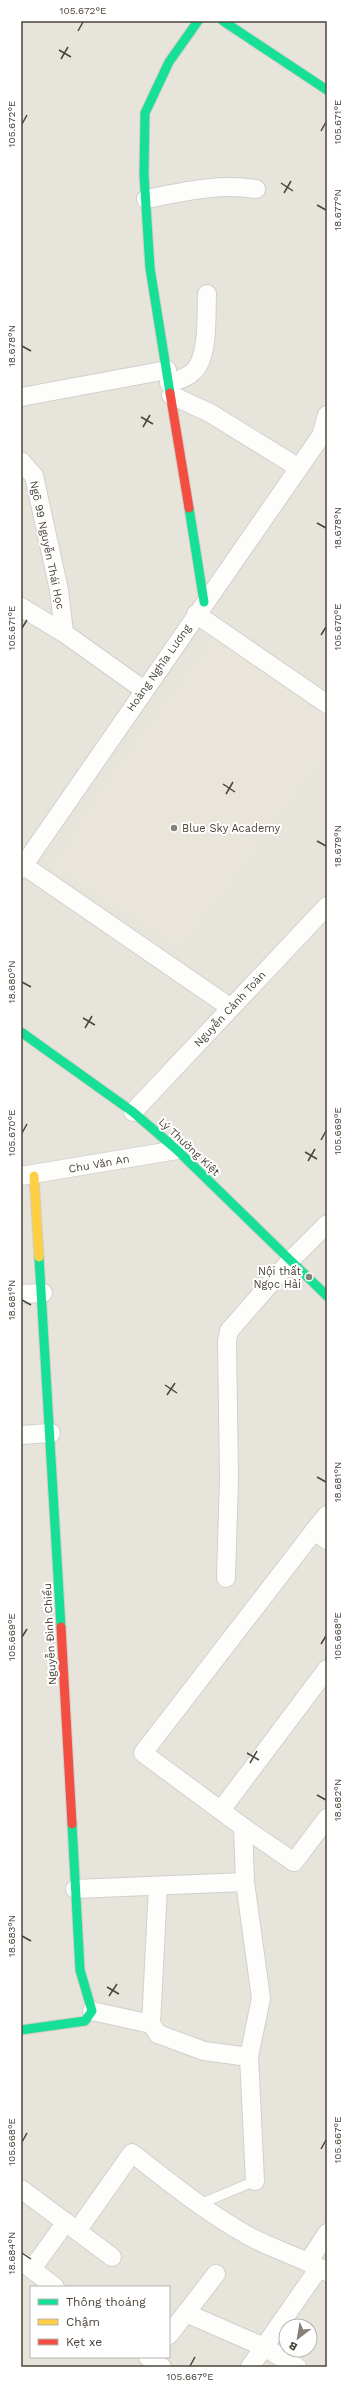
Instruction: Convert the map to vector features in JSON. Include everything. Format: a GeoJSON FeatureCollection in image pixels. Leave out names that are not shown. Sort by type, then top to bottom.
{"type":"FeatureCollection","features":[{"type":"Feature","properties":{"kind":"street"},"geometry":{"type":"LineString","coordinates":[[198,21],[169,62],[146,113],[144,175],[150,268],[169,383],[200,608],[327,704]]}},
{"type":"Feature","properties":{"kind":"street"},"geometry":{"type":"LineString","coordinates":[[223,21],[327,90]]}},
{"type":"Feature","properties":{"kind":"street"},"geometry":{"type":"LineString","coordinates":[[146,199],[208,187],[227,186],[256,189]]}},
{"type":"Feature","properties":{"kind":"street"},"geometry":{"type":"LineString","coordinates":[[21,397],[169,383],[186,377],[199,365],[206,336],[207,294]]}},
{"type":"Feature","properties":{"kind":"street"},"geometry":{"type":"LineString","coordinates":[[169,383],[210,413],[299,468]]}},
{"type":"Feature","properties":{"kind":"street","name":"Hoàng Nghĩa Lương"},"geometry":{"type":"LineString","coordinates":[[22,867],[200,608],[322,436],[327,415]]}},
{"type":"Feature","properties":{"kind":"street","name":"Ngõ 99 Nguyễn Thái Học"},"geometry":{"type":"LineString","coordinates":[[21,461],[34,476],[58,590],[64,633]]}},
{"type":"Feature","properties":{"kind":"street"},"geometry":{"type":"LineString","coordinates":[[21,607],[64,633],[144,690]]}},
{"type":"Feature","properties":{"kind":"street"},"geometry":{"type":"LineString","coordinates":[[22,867],[232,1008]]}},
{"type":"Feature","properties":{"kind":"street","name":"Nguyễn Cảnh Toàn"},"geometry":{"type":"LineString","coordinates":[[133,1112],[327,906]]}},
{"type":"Feature","properties":{"kind":"street","name":"Lý Thường Kiệt"},"geometry":{"type":"LineString","coordinates":[[21,1032],[133,1112],[177,1150],[327,1296]]}},
{"type":"Feature","properties":{"kind":"street","name":"Chu Văn An"},"geometry":{"type":"LineString","coordinates":[[28,1176],[177,1150]]}},
{"type":"Feature","properties":{"kind":"street","name":"Nguyễn Đình Chiểu"},"geometry":{"type":"LineString","coordinates":[[28,1176],[43,1293],[80,1970],[92,2011]]}},
{"type":"Feature","properties":{"kind":"street"},"geometry":{"type":"LineString","coordinates":[[226,1578],[229,1478],[227,1341],[233,1325],[290,1261],[327,1224]]}},
{"type":"Feature","properties":{"kind":"street"},"geometry":{"type":"LineString","coordinates":[[21,1294],[43,1293]]}},
{"type":"Feature","properties":{"kind":"street"},"geometry":{"type":"LineString","coordinates":[[21,1435],[51,1433]]}},
{"type":"Feature","properties":{"kind":"street"},"geometry":{"type":"LineString","coordinates":[[327,1515],[321,1536],[143,1753],[243,1827],[294,1862],[327,1818]]}},
{"type":"Feature","properties":{"kind":"street"},"geometry":{"type":"LineString","coordinates":[[221,1810],[327,1669]]}},
{"type":"Feature","properties":{"kind":"street"},"geometry":{"type":"LineString","coordinates":[[243,1827],[245,1882],[261,1998],[249,2057],[255,2181]]}},
{"type":"Feature","properties":{"kind":"street"},"geometry":{"type":"LineString","coordinates":[[75,1889],[158,1887],[245,1882]]}},
{"type":"Feature","properties":{"kind":"street"},"geometry":{"type":"LineString","coordinates":[[158,1887],[151,2024],[158,2034],[204,2051],[249,2057]]}},
{"type":"Feature","properties":{"kind":"street"},"geometry":{"type":"LineString","coordinates":[[21,2030],[85,2021],[92,2011],[151,2024]]}},
{"type":"Feature","properties":{"kind":"street"},"geometry":{"type":"LineString","coordinates":[[54,2286],[26,2265],[71,2227],[132,2153],[200,2204],[247,2235],[281,2252],[318,2267]]}},
{"type":"Feature","properties":{"kind":"street"},"geometry":{"type":"LineString","coordinates":[[21,2189],[112,2257]]}},
{"type":"Feature","properties":{"kind":"street"},"geometry":{"type":"LineString","coordinates":[[250,2367],[318,2267],[327,2233]]}},
{"type":"Feature","properties":{"kind":"street"},"geometry":{"type":"LineString","coordinates":[[170,2334],[216,2274]]}},
{"type":"Feature","properties":{"kind":"street"},"geometry":{"type":"LineString","coordinates":[[186,2313],[264,2347],[297,2367]]}},
{"type":"Feature","properties":{"kind":"lane"},"geometry":{"type":"LineString","coordinates":[[200,2204],[255,2181]]}},
{"type":"Feature","properties":{"kind":"shaded area"},"geometry":{"type":"Polygon","coordinates":[[[21,21],[327,21],[327,2367],[21,2367],[21,21]]]}},
{"type":"Feature","properties":{"kind":"shaded area","name":"Blue Sky Academy"},"geometry":{"type":"Polygon","coordinates":[[[216,638],[327,713],[327,749],[240,869],[179,946],[55,866],[101,790],[216,638]]]}},
{"type":"Feature","properties":{"kind":"traffic: fast"},"geometry":{"type":"LineString","coordinates":[[170,393],[150,268],[144,175],[145,113],[169,62],[198,21]]}},
{"type":"Feature","properties":{"kind":"traffic: fast"},"geometry":{"type":"LineString","coordinates":[[223,21],[327,90]]}},
{"type":"Feature","properties":{"kind":"traffic: fast"},"geometry":{"type":"LineString","coordinates":[[189,508],[204,602]]}},
{"type":"Feature","properties":{"kind":"traffic: fast"},"geometry":{"type":"LineString","coordinates":[[21,1032],[133,1112],[177,1150],[327,1296]]}},
{"type":"Feature","properties":{"kind":"traffic: fast"},"geometry":{"type":"LineString","coordinates":[[39,1257],[61,1627]]}},
{"type":"Feature","properties":{"kind":"traffic: fast"},"geometry":{"type":"LineString","coordinates":[[21,2030],[85,2021],[92,2011],[80,1970],[72,1824]]}},
{"type":"Feature","properties":{"kind":"traffic: slow"},"geometry":{"type":"LineString","coordinates":[[34,1176],[39,1257]]}},
{"type":"Feature","properties":{"kind":"traffic: jam"},"geometry":{"type":"LineString","coordinates":[[170,393],[189,508]]}},
{"type":"Feature","properties":{"kind":"traffic: jam"},"geometry":{"type":"LineString","coordinates":[[61,1627],[72,1824]]}},
{"type":"Feature","properties":{"kind":"place","name":"Blue Sky Academy"},"geometry":{"type":"Point","coordinates":[174,828]}},
{"type":"Feature","properties":{"kind":"place","name":"Nội thất Ngọc Hải"},"geometry":{"type":"Point","coordinates":[309,1277]}}]}
